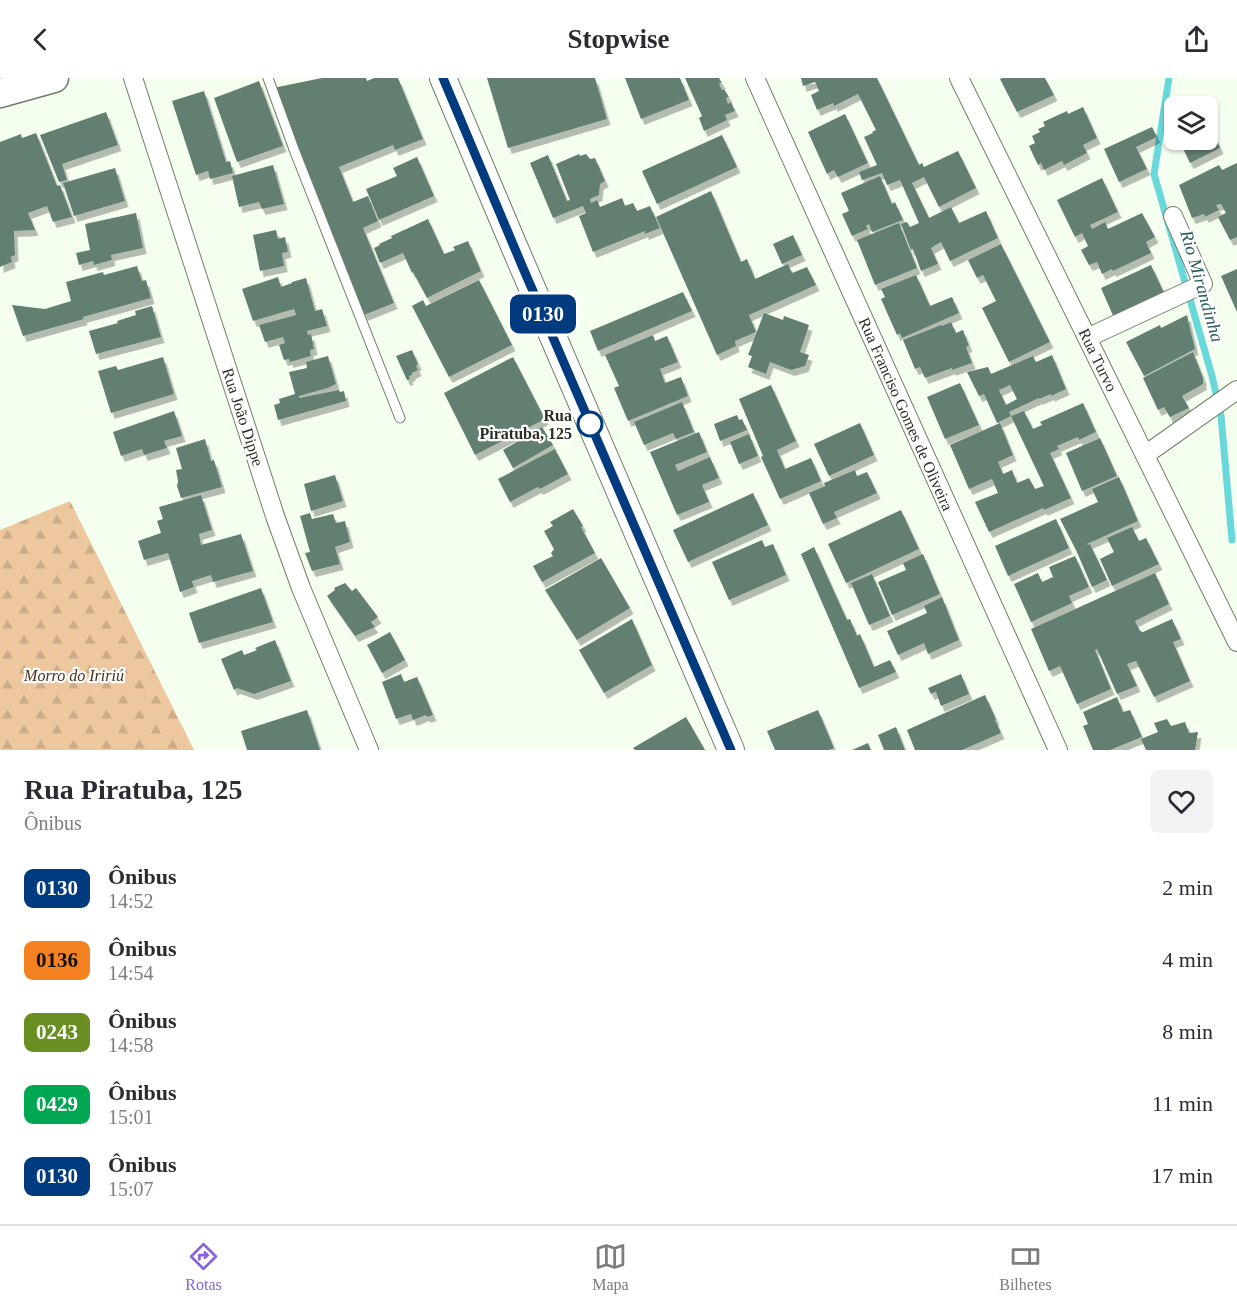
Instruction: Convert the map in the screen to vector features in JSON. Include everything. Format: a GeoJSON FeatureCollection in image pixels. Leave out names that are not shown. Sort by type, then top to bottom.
{"type":"FeatureCollection","features":[{"type":"Feature","properties":{"kind":"main road"},"geometry":{"type":"LineString","coordinates":[[443,78],[731,750]]}},
{"type":"Feature","properties":{"kind":"main road"},"geometry":{"type":"LineString","coordinates":[[0,93],[40,80]]}},
{"type":"Feature","properties":{"kind":"street","name":"Rua João Dippe"},"geometry":{"type":"LineString","coordinates":[[133,78],[275,516],[301,588],[369,750]]}},
{"type":"Feature","properties":{"kind":"street","name":"Rua Franciso Gomes de Oliveira"},"geometry":{"type":"LineString","coordinates":[[754,78],[1058,750]]}},
{"type":"Feature","properties":{"kind":"street","name":"Rua Turvo"},"geometry":{"type":"LineString","coordinates":[[959,78],[1237,642]]}},
{"type":"Feature","properties":{"kind":"street"},"geometry":{"type":"LineString","coordinates":[[1087,338],[1203,285],[1173,216]]}},
{"type":"Feature","properties":{"kind":"street"},"geometry":{"type":"LineString","coordinates":[[1145,455],[1224,399]]}},
{"type":"Feature","properties":{"kind":"lane"},"geometry":{"type":"LineString","coordinates":[[268,78],[400,418]]}},
{"type":"Feature","properties":{"kind":"green space","name":"Morro do Iririú"},"geometry":{"type":"Polygon","coordinates":[[[70,501],[194,750],[0,750],[0,530],[70,501]]]}},
{"type":"Feature","properties":{"kind":"building"},"geometry":{"type":"Polygon","coordinates":[[[322,78],[366,78],[367,81],[374,78],[398,78],[423,139],[395,150],[393,145],[339,167],[353,202],[368,196],[378,221],[363,228],[394,303],[364,315],[273,88],[322,78]]]}},
{"type":"Feature","properties":{"kind":"building"},"geometry":{"type":"Polygon","coordinates":[[[487,78],[595,78],[607,119],[508,148],[487,78]]]}},
{"type":"Feature","properties":{"kind":"building"},"geometry":{"type":"Polygon","coordinates":[[[625,78],[680,78],[689,100],[641,119],[625,78]]]}},
{"type":"Feature","properties":{"kind":"building"},"geometry":{"type":"Polygon","coordinates":[[[685,78],[719,78],[722,90],[724,89],[729,97],[726,98],[728,104],[731,102],[735,111],[725,115],[727,120],[704,131],[699,118],[702,116],[685,78]]]}},
{"type":"Feature","properties":{"kind":"building"},"geometry":{"type":"Polygon","coordinates":[[[801,78],[877,78],[919,165],[922,163],[924,167],[958,151],[976,188],[939,207],[924,177],[912,183],[929,218],[951,207],[959,223],[986,211],[998,238],[950,261],[941,242],[931,248],[938,264],[921,271],[901,224],[907,222],[910,227],[919,223],[900,180],[887,185],[882,173],[862,180],[859,172],[877,165],[864,137],[876,130],[858,94],[834,106],[833,103],[817,110],[811,95],[819,91],[815,82],[803,86],[801,78]]]}},
{"type":"Feature","properties":{"kind":"building"},"geometry":{"type":"Polygon","coordinates":[[[1045,78],[1054,95],[1017,112],[1000,79],[1045,78]]]}},
{"type":"Feature","properties":{"kind":"building"},"geometry":{"type":"Polygon","coordinates":[[[259,81],[283,146],[237,162],[214,98],[259,81]]]}},
{"type":"Feature","properties":{"kind":"building"},"geometry":{"type":"Polygon","coordinates":[[[204,91],[226,162],[230,161],[233,173],[210,179],[208,171],[196,175],[172,101],[204,91]]]}},
{"type":"Feature","properties":{"kind":"building"},"geometry":{"type":"Polygon","coordinates":[[[1083,107],[1097,138],[1083,145],[1087,153],[1064,165],[1062,161],[1044,170],[1041,163],[1038,165],[1029,146],[1035,143],[1032,136],[1040,132],[1038,129],[1045,126],[1043,122],[1067,111],[1068,114],[1083,107]]]}},
{"type":"Feature","properties":{"kind":"building"},"geometry":{"type":"Polygon","coordinates":[[[106,112],[118,145],[62,164],[67,180],[59,182],[40,135],[106,112]]]}},
{"type":"Feature","properties":{"kind":"building"},"geometry":{"type":"Polygon","coordinates":[[[845,114],[868,163],[838,177],[834,170],[827,174],[808,132],[845,114]]]}},
{"type":"Feature","properties":{"kind":"building"},"geometry":{"type":"Polygon","coordinates":[[[1152,127],[1157,137],[1136,147],[1147,169],[1119,182],[1104,149],[1152,127]]]}},
{"type":"Feature","properties":{"kind":"building"},"geometry":{"type":"Polygon","coordinates":[[[36,133],[72,217],[53,222],[47,206],[28,213],[35,230],[14,231],[15,255],[11,257],[12,262],[0,267],[0,142],[21,134],[22,138],[36,133]]]}},
{"type":"Feature","properties":{"kind":"building"},"geometry":{"type":"Polygon","coordinates":[[[722,135],[737,167],[657,204],[642,171],[722,135]]]}},
{"type":"Feature","properties":{"kind":"building"},"geometry":{"type":"Polygon","coordinates":[[[1184,150],[1216,150],[1190,163],[1184,150]]]}},
{"type":"Feature","properties":{"kind":"building"},"geometry":{"type":"Polygon","coordinates":[[[579,154],[580,156],[586,154],[590,159],[595,158],[605,181],[600,184],[599,195],[590,199],[591,203],[597,200],[600,207],[622,198],[625,206],[633,203],[637,211],[650,206],[660,228],[645,234],[645,231],[593,252],[579,216],[586,213],[583,206],[553,218],[530,163],[548,155],[567,201],[570,200],[556,164],[579,154]]]}},
{"type":"Feature","properties":{"kind":"building"},"geometry":{"type":"Polygon","coordinates":[[[417,157],[434,196],[379,220],[366,189],[397,176],[393,168],[417,157]]]}},
{"type":"Feature","properties":{"kind":"building"},"geometry":{"type":"Polygon","coordinates":[[[1237,163],[1237,237],[1230,240],[1218,217],[1226,213],[1221,204],[1216,205],[1219,210],[1205,217],[1204,214],[1192,218],[1179,185],[1219,165],[1222,170],[1237,163]]]}},
{"type":"Feature","properties":{"kind":"building"},"geometry":{"type":"Polygon","coordinates":[[[273,165],[284,204],[262,209],[259,202],[239,207],[232,176],[273,165]]]}},
{"type":"Feature","properties":{"kind":"building"},"geometry":{"type":"Polygon","coordinates":[[[115,168],[125,201],[74,216],[63,183],[115,168]]]}},
{"type":"Feature","properties":{"kind":"building"},"geometry":{"type":"Polygon","coordinates":[[[880,176],[892,204],[895,202],[903,220],[872,232],[869,224],[866,226],[868,229],[852,236],[842,214],[849,211],[841,193],[880,176]]]}},
{"type":"Feature","properties":{"kind":"building"},"geometry":{"type":"Polygon","coordinates":[[[1102,178],[1118,212],[1090,225],[1092,229],[1105,222],[1108,229],[1142,213],[1155,237],[1146,242],[1151,253],[1102,274],[1097,262],[1089,265],[1081,250],[1088,246],[1082,233],[1075,237],[1057,200],[1102,178]]]}},
{"type":"Feature","properties":{"kind":"building"},"geometry":{"type":"Polygon","coordinates":[[[711,191],[741,262],[747,259],[755,279],[788,264],[792,273],[807,267],[816,285],[749,315],[756,332],[735,341],[736,346],[717,355],[656,217],[711,191]]]}},
{"type":"Feature","properties":{"kind":"building"},"geometry":{"type":"Polygon","coordinates":[[[136,213],[143,248],[111,255],[112,260],[94,265],[93,261],[79,265],[76,253],[90,250],[85,224],[136,213]]]}},
{"type":"Feature","properties":{"kind":"building"},"geometry":{"type":"Polygon","coordinates":[[[428,219],[444,254],[455,250],[453,247],[468,241],[481,271],[427,298],[403,253],[380,263],[374,248],[392,238],[391,236],[428,219]]]}},
{"type":"Feature","properties":{"kind":"building"},"geometry":{"type":"Polygon","coordinates":[[[899,223],[917,268],[875,285],[857,240],[899,223]]]}},
{"type":"Feature","properties":{"kind":"building"},"geometry":{"type":"Polygon","coordinates":[[[276,230],[278,239],[285,237],[288,252],[282,253],[284,266],[260,271],[253,235],[276,230]]]}},
{"type":"Feature","properties":{"kind":"building"},"geometry":{"type":"Polygon","coordinates":[[[793,235],[802,255],[782,264],[773,244],[793,235]]]}},
{"type":"Feature","properties":{"kind":"building"},"geometry":{"type":"Polygon","coordinates":[[[1001,244],[1050,342],[1009,362],[982,308],[996,301],[983,275],[977,278],[968,260],[1001,244]]]}},
{"type":"Feature","properties":{"kind":"building"},"geometry":{"type":"Polygon","coordinates":[[[1151,265],[1166,297],[1115,320],[1101,288],[1151,265]]]}},
{"type":"Feature","properties":{"kind":"building"},"geometry":{"type":"Polygon","coordinates":[[[137,266],[142,281],[146,280],[151,298],[23,336],[12,305],[45,309],[71,301],[66,282],[137,266]]]}},
{"type":"Feature","properties":{"kind":"building"},"geometry":{"type":"Polygon","coordinates":[[[1237,269],[1237,312],[1221,276],[1237,269]]]}},
{"type":"Feature","properties":{"kind":"building"},"geometry":{"type":"Polygon","coordinates":[[[916,275],[930,306],[952,297],[959,313],[902,338],[900,333],[897,335],[881,299],[885,297],[881,289],[916,275]]]}},
{"type":"Feature","properties":{"kind":"building"},"geometry":{"type":"Polygon","coordinates":[[[278,277],[281,287],[306,278],[315,311],[322,309],[327,326],[307,331],[308,335],[311,334],[314,349],[310,350],[311,356],[290,362],[289,359],[284,360],[279,345],[285,343],[283,337],[265,342],[259,325],[296,315],[294,309],[253,321],[242,289],[278,277]]]}},
{"type":"Feature","properties":{"kind":"building"},"geometry":{"type":"Polygon","coordinates":[[[479,280],[512,345],[449,377],[412,306],[423,300],[426,306],[479,280]]]}},
{"type":"Feature","properties":{"kind":"building"},"geometry":{"type":"Polygon","coordinates":[[[683,292],[692,311],[598,351],[590,331],[683,292]]]}},
{"type":"Feature","properties":{"kind":"building"},"geometry":{"type":"Polygon","coordinates":[[[152,306],[161,337],[96,354],[89,331],[118,323],[117,321],[136,315],[135,311],[152,306]]]}},
{"type":"Feature","properties":{"kind":"building"},"geometry":{"type":"Polygon","coordinates":[[[764,313],[783,320],[784,316],[809,325],[800,352],[809,355],[805,366],[791,370],[770,362],[766,374],[748,367],[752,356],[748,355],[764,313]]]}},
{"type":"Feature","properties":{"kind":"building"},"geometry":{"type":"Polygon","coordinates":[[[1187,315],[1195,349],[1144,376],[1126,342],[1187,315]]]}},
{"type":"Feature","properties":{"kind":"building"},"geometry":{"type":"Polygon","coordinates":[[[951,322],[956,333],[963,330],[972,363],[925,378],[920,367],[915,369],[903,340],[951,322]]]}},
{"type":"Feature","properties":{"kind":"building"},"geometry":{"type":"Polygon","coordinates":[[[653,335],[655,341],[667,336],[678,362],[660,369],[665,383],[681,377],[688,396],[628,421],[614,388],[619,386],[605,355],[653,335]]]}},
{"type":"Feature","properties":{"kind":"building"},"geometry":{"type":"Polygon","coordinates":[[[412,350],[418,370],[412,373],[409,376],[410,379],[407,380],[396,356],[412,350]]]}},
{"type":"Feature","properties":{"kind":"building"},"geometry":{"type":"Polygon","coordinates":[[[1193,352],[1203,384],[1182,396],[1189,408],[1170,417],[1164,407],[1158,410],[1143,378],[1193,352]]]}},
{"type":"Feature","properties":{"kind":"building"},"geometry":{"type":"Polygon","coordinates":[[[1052,355],[1066,389],[1009,412],[1011,416],[997,423],[984,394],[979,396],[967,372],[988,367],[991,374],[1033,356],[1036,362],[1052,355]],[[1010,385],[999,390],[1006,405],[1017,399],[1010,385]]]}},
{"type":"Feature","properties":{"kind":"building"},"geometry":{"type":"Polygon","coordinates":[[[328,356],[336,384],[299,396],[299,398],[339,390],[344,391],[346,401],[278,420],[274,405],[280,403],[279,399],[295,394],[289,372],[307,368],[306,362],[328,356]]]}},
{"type":"Feature","properties":{"kind":"building"},"geometry":{"type":"Polygon","coordinates":[[[163,357],[174,394],[111,413],[98,371],[116,366],[118,370],[163,357]]]}},
{"type":"Feature","properties":{"kind":"building"},"geometry":{"type":"Polygon","coordinates":[[[513,357],[545,419],[475,455],[444,393],[513,357]]]}},
{"type":"Feature","properties":{"kind":"building"},"geometry":{"type":"Polygon","coordinates":[[[960,383],[979,425],[945,439],[927,397],[960,383]]]}},
{"type":"Feature","properties":{"kind":"building"},"geometry":{"type":"Polygon","coordinates":[[[771,385],[796,441],[777,450],[785,469],[811,458],[821,481],[780,499],[739,399],[771,385]]]}},
{"type":"Feature","properties":{"kind":"building"},"geometry":{"type":"Polygon","coordinates":[[[682,402],[694,432],[676,439],[673,433],[644,445],[634,422],[682,402]]]}},
{"type":"Feature","properties":{"kind":"building"},"geometry":{"type":"Polygon","coordinates":[[[1083,403],[1096,432],[1057,446],[1059,449],[1050,453],[1071,498],[989,532],[975,502],[998,493],[992,479],[969,489],[950,445],[1000,423],[1013,455],[998,462],[1003,474],[1012,470],[1017,483],[1029,478],[1035,489],[1044,486],[1011,416],[1024,411],[1033,429],[1042,425],[1040,422],[1083,403]]]}},
{"type":"Feature","properties":{"kind":"building"},"geometry":{"type":"Polygon","coordinates":[[[174,411],[182,436],[164,441],[167,448],[144,455],[142,449],[121,456],[113,432],[174,411]]]}},
{"type":"Feature","properties":{"kind":"building"},"geometry":{"type":"Polygon","coordinates":[[[737,415],[739,420],[742,419],[747,430],[720,441],[714,424],[737,415]]]}},
{"type":"Feature","properties":{"kind":"building"},"geometry":{"type":"Polygon","coordinates":[[[860,423],[874,455],[829,476],[814,444],[860,423]]]}},
{"type":"Feature","properties":{"kind":"building"},"geometry":{"type":"Polygon","coordinates":[[[542,427],[553,445],[513,468],[503,450],[542,427]]]}},
{"type":"Feature","properties":{"kind":"building"},"geometry":{"type":"Polygon","coordinates":[[[699,432],[707,452],[675,465],[678,471],[710,457],[719,478],[702,485],[709,502],[677,515],[650,452],[699,432]]]}},
{"type":"Feature","properties":{"kind":"building"},"geometry":{"type":"Polygon","coordinates":[[[749,434],[758,456],[739,464],[730,442],[749,434]]]}},
{"type":"Feature","properties":{"kind":"building"},"geometry":{"type":"Polygon","coordinates":[[[1100,438],[1117,476],[1082,491],[1066,453],[1100,438]]]}},
{"type":"Feature","properties":{"kind":"building"},"geometry":{"type":"Polygon","coordinates":[[[205,439],[222,487],[181,498],[177,486],[176,470],[182,469],[176,448],[205,439]]]}},
{"type":"Feature","properties":{"kind":"building"},"geometry":{"type":"Polygon","coordinates":[[[555,449],[568,474],[510,502],[498,479],[555,449]]]}},
{"type":"Feature","properties":{"kind":"building"},"geometry":{"type":"Polygon","coordinates":[[[855,470],[857,476],[867,472],[877,493],[834,512],[837,518],[823,524],[809,493],[825,486],[824,483],[855,470]]]}},
{"type":"Feature","properties":{"kind":"building"},"geometry":{"type":"Polygon","coordinates":[[[335,475],[343,501],[311,511],[304,484],[335,475]]]}},
{"type":"Feature","properties":{"kind":"building"},"geometry":{"type":"Polygon","coordinates":[[[1119,477],[1138,521],[1087,544],[1090,544],[1107,580],[1092,587],[1060,519],[1098,502],[1092,489],[1119,477]]]}},
{"type":"Feature","properties":{"kind":"building"},"geometry":{"type":"Polygon","coordinates":[[[753,493],[768,525],[688,562],[673,530],[753,493]]]}},
{"type":"Feature","properties":{"kind":"building"},"geometry":{"type":"Polygon","coordinates":[[[201,495],[212,530],[199,534],[201,545],[241,534],[253,571],[213,582],[211,575],[192,581],[194,587],[180,592],[168,553],[144,560],[138,541],[161,533],[157,521],[163,519],[159,507],[201,495]]]}},
{"type":"Feature","properties":{"kind":"building"},"geometry":{"type":"Polygon","coordinates":[[[573,509],[595,553],[542,582],[533,566],[553,556],[551,553],[554,549],[544,531],[553,526],[550,522],[573,509]]]}},
{"type":"Feature","properties":{"kind":"building"},"geometry":{"type":"Polygon","coordinates":[[[901,510],[919,549],[846,583],[828,544],[901,510]]]}},
{"type":"Feature","properties":{"kind":"building"},"geometry":{"type":"Polygon","coordinates":[[[310,513],[312,519],[333,514],[336,523],[345,521],[350,542],[335,547],[340,564],[312,571],[305,553],[310,552],[300,516],[310,513]]]}},
{"type":"Feature","properties":{"kind":"building"},"geometry":{"type":"Polygon","coordinates":[[[1056,519],[1069,548],[1008,576],[995,546],[1056,519]]]}},
{"type":"Feature","properties":{"kind":"building"},"geometry":{"type":"Polygon","coordinates":[[[1132,527],[1139,541],[1146,538],[1159,564],[1112,586],[1100,559],[1114,552],[1107,538],[1132,527]]]}},
{"type":"Feature","properties":{"kind":"building"},"geometry":{"type":"Polygon","coordinates":[[[762,540],[765,547],[773,544],[786,575],[729,600],[712,562],[762,540]]]}},
{"type":"Feature","properties":{"kind":"building"},"geometry":{"type":"Polygon","coordinates":[[[814,547],[847,620],[850,619],[857,636],[860,634],[874,667],[890,660],[896,672],[859,688],[801,554],[814,547]]]}},
{"type":"Feature","properties":{"kind":"building"},"geometry":{"type":"Polygon","coordinates":[[[923,554],[940,594],[892,615],[878,582],[906,570],[903,563],[923,554]]]}},
{"type":"Feature","properties":{"kind":"building"},"geometry":{"type":"Polygon","coordinates":[[[1075,556],[1089,587],[1069,596],[1072,603],[1031,622],[1014,584],[1038,573],[1042,582],[1053,577],[1049,567],[1075,556]]]}},
{"type":"Feature","properties":{"kind":"building"},"geometry":{"type":"Polygon","coordinates":[[[601,558],[630,608],[577,640],[545,590],[601,558]]]}},
{"type":"Feature","properties":{"kind":"building"},"geometry":{"type":"Polygon","coordinates":[[[1155,573],[1169,604],[1135,621],[1140,631],[1143,632],[1172,619],[1181,639],[1173,642],[1190,681],[1154,697],[1136,661],[1127,664],[1137,686],[1117,694],[1097,649],[1095,650],[1111,689],[1077,704],[1060,666],[1049,671],[1031,629],[1155,573]]]}},
{"type":"Feature","properties":{"kind":"building"},"geometry":{"type":"Polygon","coordinates":[[[872,574],[890,616],[869,625],[851,583],[872,574]]]}},
{"type":"Feature","properties":{"kind":"building"},"geometry":{"type":"Polygon","coordinates":[[[345,583],[352,591],[356,588],[378,617],[371,622],[375,627],[355,636],[327,596],[335,590],[334,588],[345,583]]]}},
{"type":"Feature","properties":{"kind":"building"},"geometry":{"type":"Polygon","coordinates":[[[261,588],[273,622],[199,643],[189,613],[261,588]]]}},
{"type":"Feature","properties":{"kind":"building"},"geometry":{"type":"Polygon","coordinates":[[[942,597],[959,640],[928,654],[924,643],[898,655],[887,631],[927,613],[924,606],[942,597]]]}},
{"type":"Feature","properties":{"kind":"building"},"geometry":{"type":"Polygon","coordinates":[[[632,619],[652,665],[604,693],[579,650],[632,619]]]}},
{"type":"Feature","properties":{"kind":"building"},"geometry":{"type":"Polygon","coordinates":[[[390,632],[405,660],[382,673],[367,645],[390,632]]]}},
{"type":"Feature","properties":{"kind":"building"},"geometry":{"type":"Polygon","coordinates":[[[275,640],[291,681],[254,694],[237,688],[234,690],[221,659],[242,650],[244,655],[275,640]]]}},
{"type":"Feature","properties":{"kind":"building"},"geometry":{"type":"Polygon","coordinates":[[[401,674],[404,682],[417,677],[433,715],[413,720],[411,714],[396,719],[382,682],[401,674]]]}},
{"type":"Feature","properties":{"kind":"building"},"geometry":{"type":"Polygon","coordinates":[[[961,674],[969,694],[941,706],[936,692],[931,694],[928,688],[961,674]]]}},
{"type":"Feature","properties":{"kind":"building"},"geometry":{"type":"Polygon","coordinates":[[[985,695],[1001,733],[962,750],[915,750],[907,730],[985,695]]]}},
{"type":"Feature","properties":{"kind":"building"},"geometry":{"type":"Polygon","coordinates":[[[1117,697],[1123,712],[1130,710],[1142,737],[1110,750],[1093,750],[1083,726],[1088,724],[1083,712],[1117,697]]]}},
{"type":"Feature","properties":{"kind":"building"},"geometry":{"type":"Polygon","coordinates":[[[307,710],[320,750],[247,750],[241,731],[307,710]]]}},
{"type":"Feature","properties":{"kind":"building"},"geometry":{"type":"Polygon","coordinates":[[[818,710],[834,748],[829,750],[775,750],[767,731],[818,710]]]}},
{"type":"Feature","properties":{"kind":"building"},"geometry":{"type":"Polygon","coordinates":[[[686,717],[705,750],[635,750],[633,748],[686,717]]]}},
{"type":"Feature","properties":{"kind":"building"},"geometry":{"type":"Polygon","coordinates":[[[1167,719],[1171,726],[1185,722],[1189,733],[1198,732],[1195,750],[1146,750],[1141,739],[1158,732],[1154,723],[1167,719]]]}},
{"type":"Feature","properties":{"kind":"building"},"geometry":{"type":"Polygon","coordinates":[[[896,727],[905,750],[884,750],[878,735],[896,727]]]}},
{"type":"Feature","properties":{"kind":"building"},"geometry":{"type":"Polygon","coordinates":[[[868,743],[871,750],[852,750],[868,743]]]}},
{"type":"Feature","properties":{"kind":"waterway","name":"Rio Mirandinha"},"geometry":{"type":"LineString","coordinates":[[1169,78],[1154,174],[1212,376],[1221,416],[1232,540]]}},
{"type":"Feature","properties":{"kind":"bus line","name":"0130"},"geometry":{"type":"LineString","coordinates":[[443,78],[731,750]]}},
{"type":"Feature","properties":{"kind":"place","name":"Rua Piratuba, 125"},"geometry":{"type":"Point","coordinates":[590,424]}}]}
